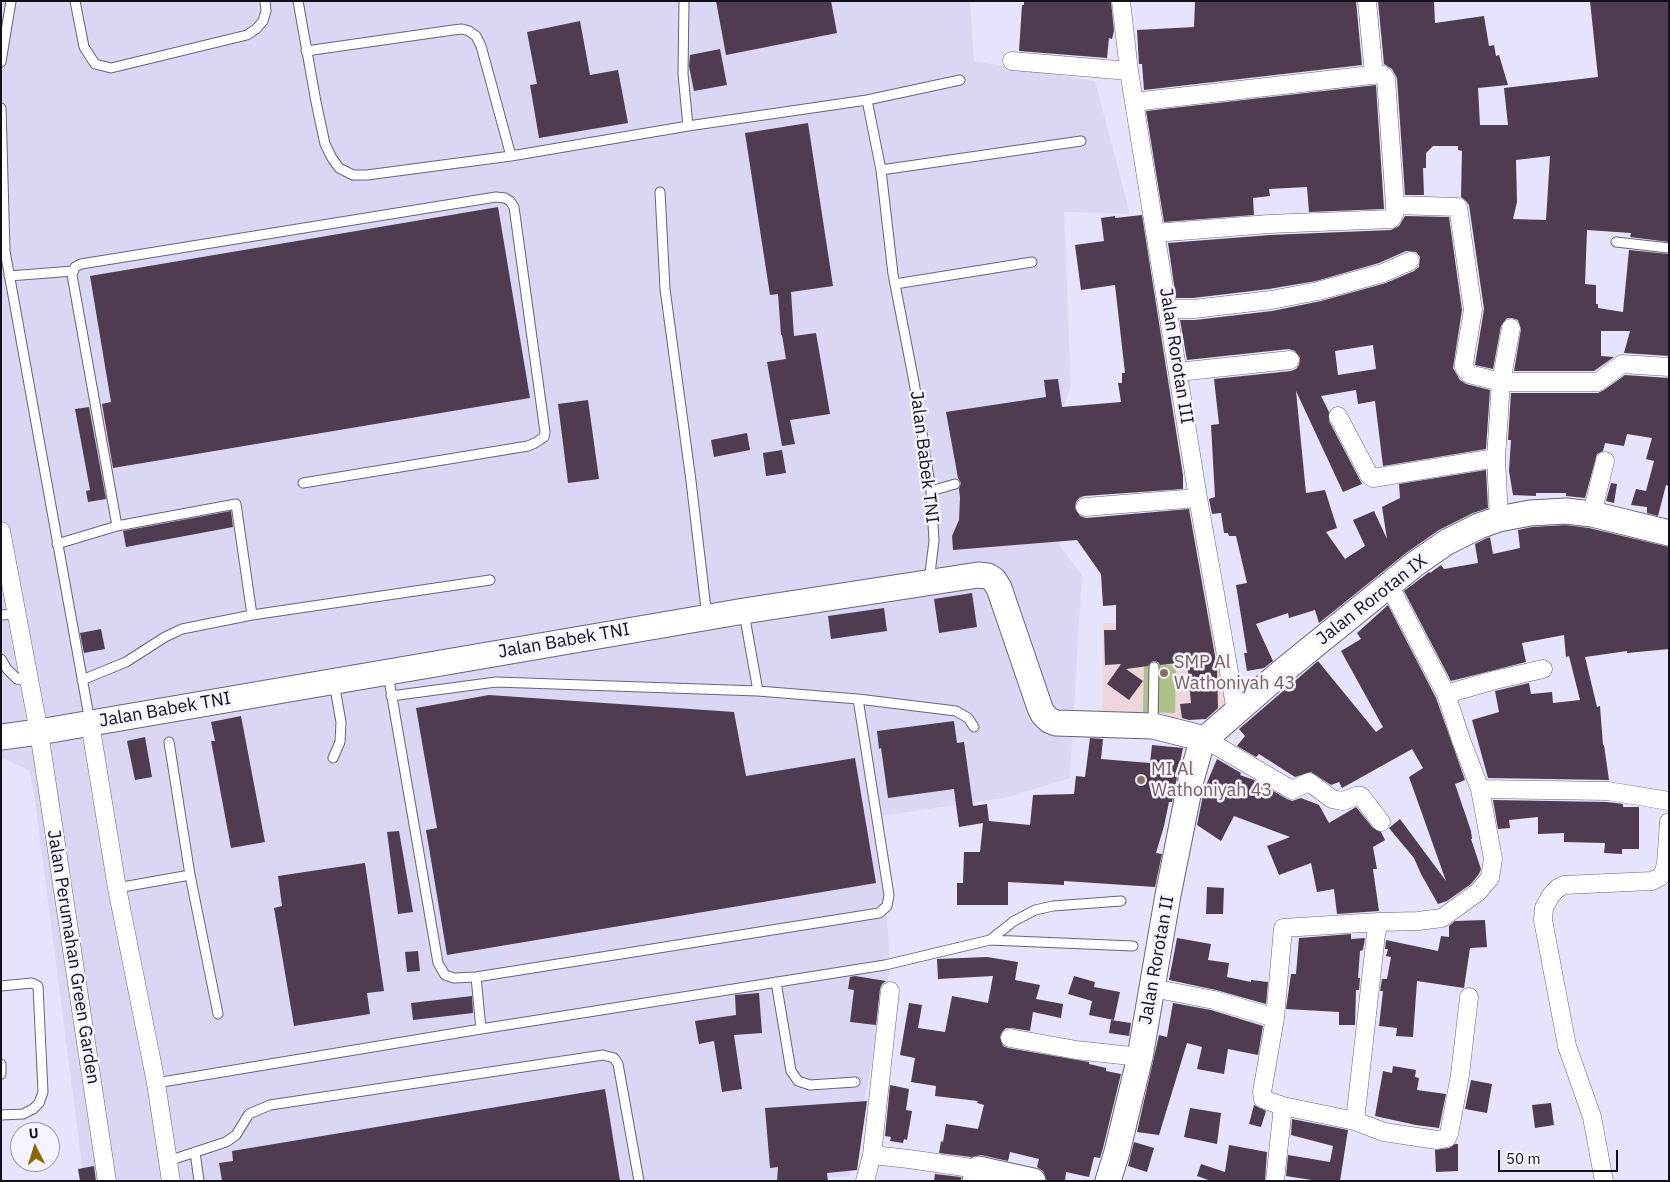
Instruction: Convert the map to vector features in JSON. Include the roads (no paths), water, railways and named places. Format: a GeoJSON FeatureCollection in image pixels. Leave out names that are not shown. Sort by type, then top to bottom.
{"type":"FeatureCollection","features":[{"type":"Feature","properties":{"kind":"street","name":"Jalan Rorotan III"},"geometry":{"type":"LineString","coordinates":[[1120,1],[1128,71],[1198,498],[1236,711]]}},
{"type":"Feature","properties":{"kind":"street"},"geometry":{"type":"LineString","coordinates":[[1367,1],[1374,75]]}},
{"type":"Feature","properties":{"kind":"street"},"geometry":{"type":"LineString","coordinates":[[1012,61],[1128,71]]}},
{"type":"Feature","properties":{"kind":"street"},"geometry":{"type":"LineString","coordinates":[[1134,102],[1374,75],[1384,75],[1386,79],[1395,205],[1393,217],[1387,220],[1269,224],[1155,233]]}},
{"type":"Feature","properties":{"kind":"street"},"geometry":{"type":"LineString","coordinates":[[1395,205],[1458,207],[1472,310],[1464,367],[1469,374],[1501,382],[1598,382],[1622,364],[1669,367]]}},
{"type":"Feature","properties":{"kind":"street"},"geometry":{"type":"LineString","coordinates":[[1168,309],[1194,309],[1271,300],[1383,273],[1410,261]]}},
{"type":"Feature","properties":{"kind":"street"},"geometry":{"type":"LineString","coordinates":[[1499,520],[1496,458],[1501,382],[1512,328]]}},
{"type":"Feature","properties":{"kind":"street"},"geometry":{"type":"LineString","coordinates":[[1178,372],[1290,360]]}},
{"type":"Feature","properties":{"kind":"street"},"geometry":{"type":"LineString","coordinates":[[1338,416],[1369,475],[1373,478],[1496,458]]}},
{"type":"Feature","properties":{"kind":"street"},"geometry":{"type":"LineString","coordinates":[[1592,514],[1605,461]]}},
{"type":"Feature","properties":{"kind":"street"},"geometry":{"type":"LineString","coordinates":[[1085,507],[1198,498]]}},
{"type":"Feature","properties":{"kind":"street","name":"Jalan Rorotan IX"},"geometry":{"type":"LineString","coordinates":[[1205,739],[1284,670],[1389,585],[1447,542],[1479,526],[1530,513],[1552,511],[1592,514],[1669,533]]}},
{"type":"Feature","properties":{"kind":"street","name":"Jalan Perumahan Green Garden"},"geometry":{"type":"LineString","coordinates":[[1,531],[9,615],[43,731],[107,1181]]}},
{"type":"Feature","properties":{"kind":"street"},"geometry":{"type":"LineString","coordinates":[[929,581],[978,575],[988,576],[994,580],[1000,588],[1040,708],[1043,714],[1050,720],[1056,723],[1153,726],[1205,739],[1292,790],[1309,782],[1337,800],[1343,801],[1361,796],[1381,822]]}},
{"type":"Feature","properties":{"kind":"street","name":"Jalan Babek TNI"},"geometry":{"type":"LineString","coordinates":[[1,737],[744,610],[929,581]]}},
{"type":"Feature","properties":{"kind":"street"},"geometry":{"type":"LineString","coordinates":[[1389,585],[1446,694],[1480,789],[1493,859],[1490,878],[1478,892],[1442,918],[1283,928],[1275,1018],[1263,1099],[1283,1106],[1354,1121],[1384,1132],[1437,1140],[1447,1138],[1460,1075],[1470,997]]}},
{"type":"Feature","properties":{"kind":"street"},"geometry":{"type":"LineString","coordinates":[[1446,694],[1543,669]]}},
{"type":"Feature","properties":{"kind":"street"},"geometry":{"type":"LineString","coordinates":[[85,724],[156,1083],[171,1181]]}},
{"type":"Feature","properties":{"kind":"street","name":"Jalan Rorotan II"},"geometry":{"type":"LineString","coordinates":[[1108,1181],[1140,1057],[1191,780],[1201,745],[1205,739]]}},
{"type":"Feature","properties":{"kind":"street"},"geometry":{"type":"LineString","coordinates":[[1480,789],[1608,791],[1669,800]]}},
{"type":"Feature","properties":{"kind":"street"},"geometry":{"type":"LineString","coordinates":[[1604,1181],[1592,1117],[1568,1046],[1543,920],[1544,908],[1551,895],[1564,885],[1652,881],[1660,877],[1666,864],[1669,822]]}},
{"type":"Feature","properties":{"kind":"street"},"geometry":{"type":"LineString","coordinates":[[1354,1121],[1379,922]]}},
{"type":"Feature","properties":{"kind":"street"},"geometry":{"type":"LineString","coordinates":[[1152,988],[1214,1000],[1275,1018]]}},
{"type":"Feature","properties":{"kind":"street"},"geometry":{"type":"LineString","coordinates":[[865,1181],[872,1155],[890,991]]}},
{"type":"Feature","properties":{"kind":"street"},"geometry":{"type":"LineString","coordinates":[[1010,1038],[1076,1050],[1140,1057]]}},
{"type":"Feature","properties":{"kind":"street"},"geometry":{"type":"LineString","coordinates":[[1275,1181],[1283,1106]]}},
{"type":"Feature","properties":{"kind":"street"},"geometry":{"type":"LineString","coordinates":[[872,1155],[910,1159],[976,1175],[1033,1181]]}},
{"type":"Feature","properties":{"kind":"lane"},"geometry":{"type":"LineString","coordinates":[[1,62],[11,1]]}},
{"type":"Feature","properties":{"kind":"lane"},"geometry":{"type":"LineString","coordinates":[[76,1],[84,47],[95,64],[111,68],[247,35],[263,21],[266,11],[265,1]]}},
{"type":"Feature","properties":{"kind":"lane"},"geometry":{"type":"LineString","coordinates":[[298,1],[325,144],[339,168],[353,175],[368,175],[511,156],[688,126],[867,100],[960,80]]}},
{"type":"Feature","properties":{"kind":"lane"},"geometry":{"type":"LineString","coordinates":[[684,1],[683,74],[688,126]]}},
{"type":"Feature","properties":{"kind":"lane"},"geometry":{"type":"LineString","coordinates":[[306,51],[453,30],[462,29],[469,32],[476,36],[481,46],[511,156]]}},
{"type":"Feature","properties":{"kind":"lane","name":"Jalan Babek TNI"},"geometry":{"type":"LineString","coordinates":[[867,100],[881,170],[895,284],[914,382],[931,491],[934,541],[929,581]]}},
{"type":"Feature","properties":{"kind":"lane"},"geometry":{"type":"LineString","coordinates":[[1,108],[5,251],[82,680],[85,724]]}},
{"type":"Feature","properties":{"kind":"lane"},"geometry":{"type":"LineString","coordinates":[[881,170],[1081,141]]}},
{"type":"Feature","properties":{"kind":"lane"},"geometry":{"type":"LineString","coordinates":[[660,192],[665,289],[692,481],[707,617]]}},
{"type":"Feature","properties":{"kind":"lane"},"geometry":{"type":"LineString","coordinates":[[117,526],[73,271],[75,267],[81,264],[486,198],[501,197],[510,201],[514,207],[545,432],[544,437],[528,446],[303,483]]}},
{"type":"Feature","properties":{"kind":"lane"},"geometry":{"type":"LineString","coordinates":[[1616,242],[1669,248]]}},
{"type":"Feature","properties":{"kind":"lane"},"geometry":{"type":"LineString","coordinates":[[895,284],[1032,262]]}},
{"type":"Feature","properties":{"kind":"lane"},"geometry":{"type":"LineString","coordinates":[[9,276],[73,271]]}},
{"type":"Feature","properties":{"kind":"lane"},"geometry":{"type":"LineString","coordinates":[[931,491],[955,484]]}},
{"type":"Feature","properties":{"kind":"lane"},"geometry":{"type":"LineString","coordinates":[[57,544],[117,526],[236,504],[252,615]]}},
{"type":"Feature","properties":{"kind":"lane"},"geometry":{"type":"LineString","coordinates":[[82,680],[126,662],[165,637],[182,629],[252,615],[490,580]]}},
{"type":"Feature","properties":{"kind":"lane"},"geometry":{"type":"LineString","coordinates":[[744,610],[758,691]]}},
{"type":"Feature","properties":{"kind":"lane"},"geometry":{"type":"LineString","coordinates":[[1,659],[7,669],[17,679],[30,682]]}},
{"type":"Feature","properties":{"kind":"lane"},"geometry":{"type":"LineString","coordinates":[[1153,726],[1154,667]]}},
{"type":"Feature","properties":{"kind":"lane"},"geometry":{"type":"LineString","coordinates":[[387,672],[438,963],[445,975],[454,978],[476,977],[879,913],[884,910],[888,895],[858,699]]}},
{"type":"Feature","properties":{"kind":"lane"},"geometry":{"type":"LineString","coordinates":[[333,758],[340,742],[341,722],[334,681]]}},
{"type":"Feature","properties":{"kind":"lane"},"geometry":{"type":"LineString","coordinates":[[391,696],[496,682],[758,691],[858,699],[956,710],[968,718],[974,728]]}},
{"type":"Feature","properties":{"kind":"lane"},"geometry":{"type":"LineString","coordinates":[[169,742],[190,875],[218,1014]]}},
{"type":"Feature","properties":{"kind":"lane"},"geometry":{"type":"LineString","coordinates":[[117,888],[190,875]]}},
{"type":"Feature","properties":{"kind":"lane"},"geometry":{"type":"LineString","coordinates":[[990,940],[1014,921],[1035,910],[1053,906],[1121,900]]}},
{"type":"Feature","properties":{"kind":"lane"},"geometry":{"type":"LineString","coordinates":[[156,1083],[885,965],[990,940],[1134,946]]}},
{"type":"Feature","properties":{"kind":"lane"},"geometry":{"type":"LineString","coordinates":[[476,977],[481,1029]]}},
{"type":"Feature","properties":{"kind":"lane"},"geometry":{"type":"LineString","coordinates":[[776,982],[791,1071],[798,1081],[810,1085],[855,1082]]}},
{"type":"Feature","properties":{"kind":"lane"},"geometry":{"type":"LineString","coordinates":[[1,986],[32,983],[36,984],[38,988],[43,1092],[33,1109],[23,1114],[1,1115]]}},
{"type":"Feature","properties":{"kind":"lane"},"geometry":{"type":"LineString","coordinates":[[168,1161],[231,1139],[236,1135],[249,1114],[270,1106],[603,1055],[614,1058],[618,1064],[639,1181]]}},
{"type":"Feature","properties":{"kind":"lane"},"geometry":{"type":"LineString","coordinates":[[1,1064],[1,1074]]}},
{"type":"Feature","properties":{"kind":"lane"},"geometry":{"type":"LineString","coordinates":[[195,1152],[200,1181]]}},
{"type":"Feature","properties":{"kind":"place","name":"SMP Al Wathoniyah 43"},"geometry":{"type":"Point","coordinates":[1164,673]}},
{"type":"Feature","properties":{"kind":"place","name":"MI Al Wathoniyah 43"},"geometry":{"type":"Point","coordinates":[1141,780]}}]}
